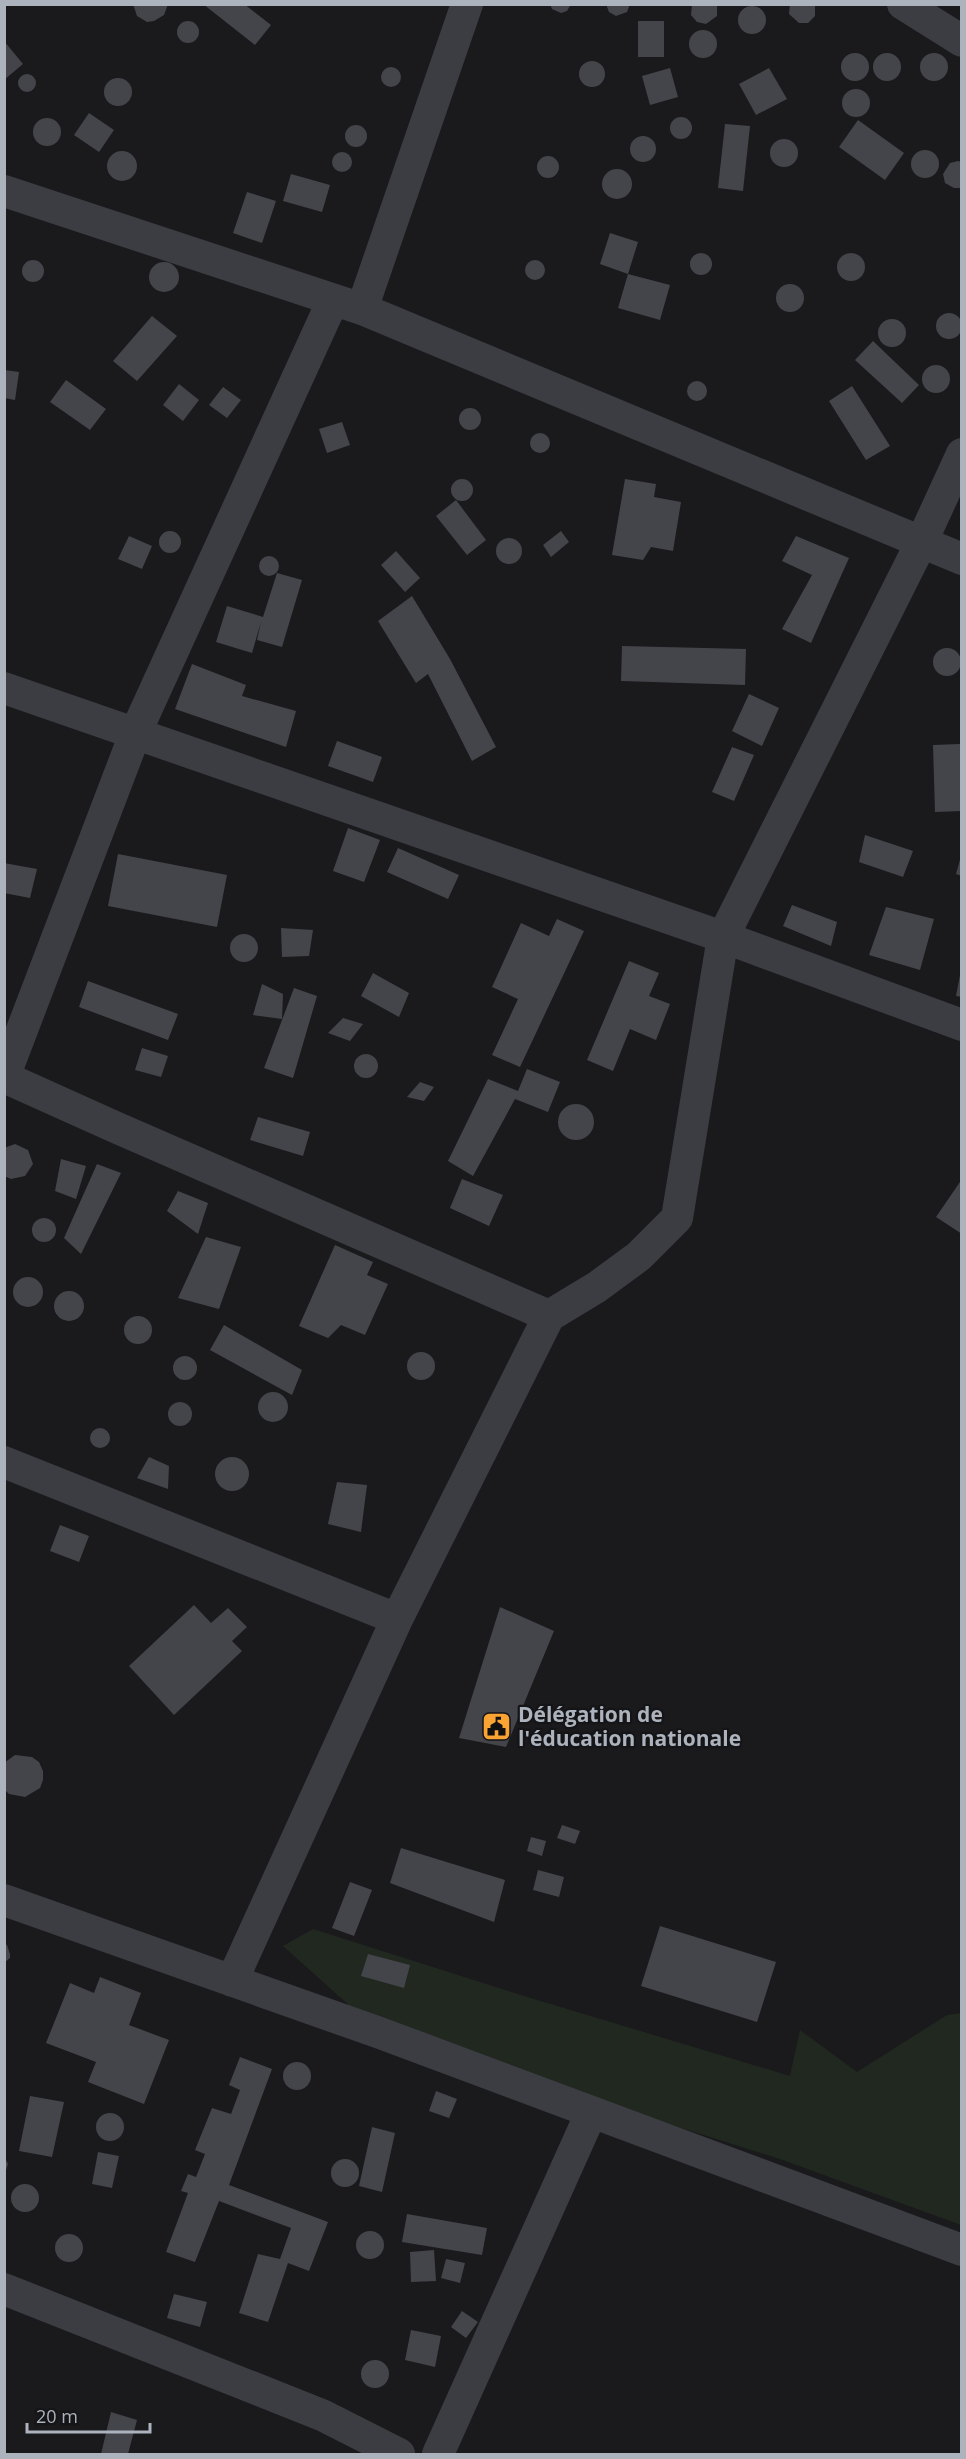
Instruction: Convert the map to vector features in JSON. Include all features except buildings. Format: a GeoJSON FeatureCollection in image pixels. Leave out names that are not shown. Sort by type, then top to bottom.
{"type":"FeatureCollection","features":[{"type":"Feature","properties":{"kind":"street"},"geometry":{"type":"LineString","coordinates":[[467,4],[347,305],[135,734],[4,1077],[549,1316]]}},
{"type":"Feature","properties":{"kind":"street"},"geometry":{"type":"LineString","coordinates":[[903,4],[962,41]]}},
{"type":"Feature","properties":{"kind":"street"},"geometry":{"type":"LineString","coordinates":[[4,191],[347,305],[962,559]]}},
{"type":"Feature","properties":{"kind":"street"},"geometry":{"type":"LineString","coordinates":[[232,1981],[397,1619],[549,1316],[597,1287],[639,1256],[677,1218],[723,936],[922,541],[962,454]]}},
{"type":"Feature","properties":{"kind":"street"},"geometry":{"type":"LineString","coordinates":[[4,688],[723,936],[962,1025]]}},
{"type":"Feature","properties":{"kind":"street"},"geometry":{"type":"LineString","coordinates":[[4,1462],[397,1619]]}},
{"type":"Feature","properties":{"kind":"street"},"geometry":{"type":"LineString","coordinates":[[4,1900],[380,2033],[962,2250]]}},
{"type":"Feature","properties":{"kind":"street"},"geometry":{"type":"LineString","coordinates":[[438,2454],[591,2113]]}},
{"type":"Feature","properties":{"kind":"street"},"geometry":{"type":"LineString","coordinates":[[4,2289],[322,2415],[399,2454]]}},
{"type":"Feature","properties":{"kind":"shaded area"},"geometry":{"type":"Polygon","coordinates":[[[313,1929],[524,1996],[790,2076],[800,2030],[857,2072],[947,2015],[961,2013],[961,2225],[780,2159],[380,2033],[283,1946],[313,1929]]]}},
{"type":"Feature","properties":{"kind":"place","name":"Délégation de l'éducation nationale"},"geometry":{"type":"Point","coordinates":[497,1726]}}]}
